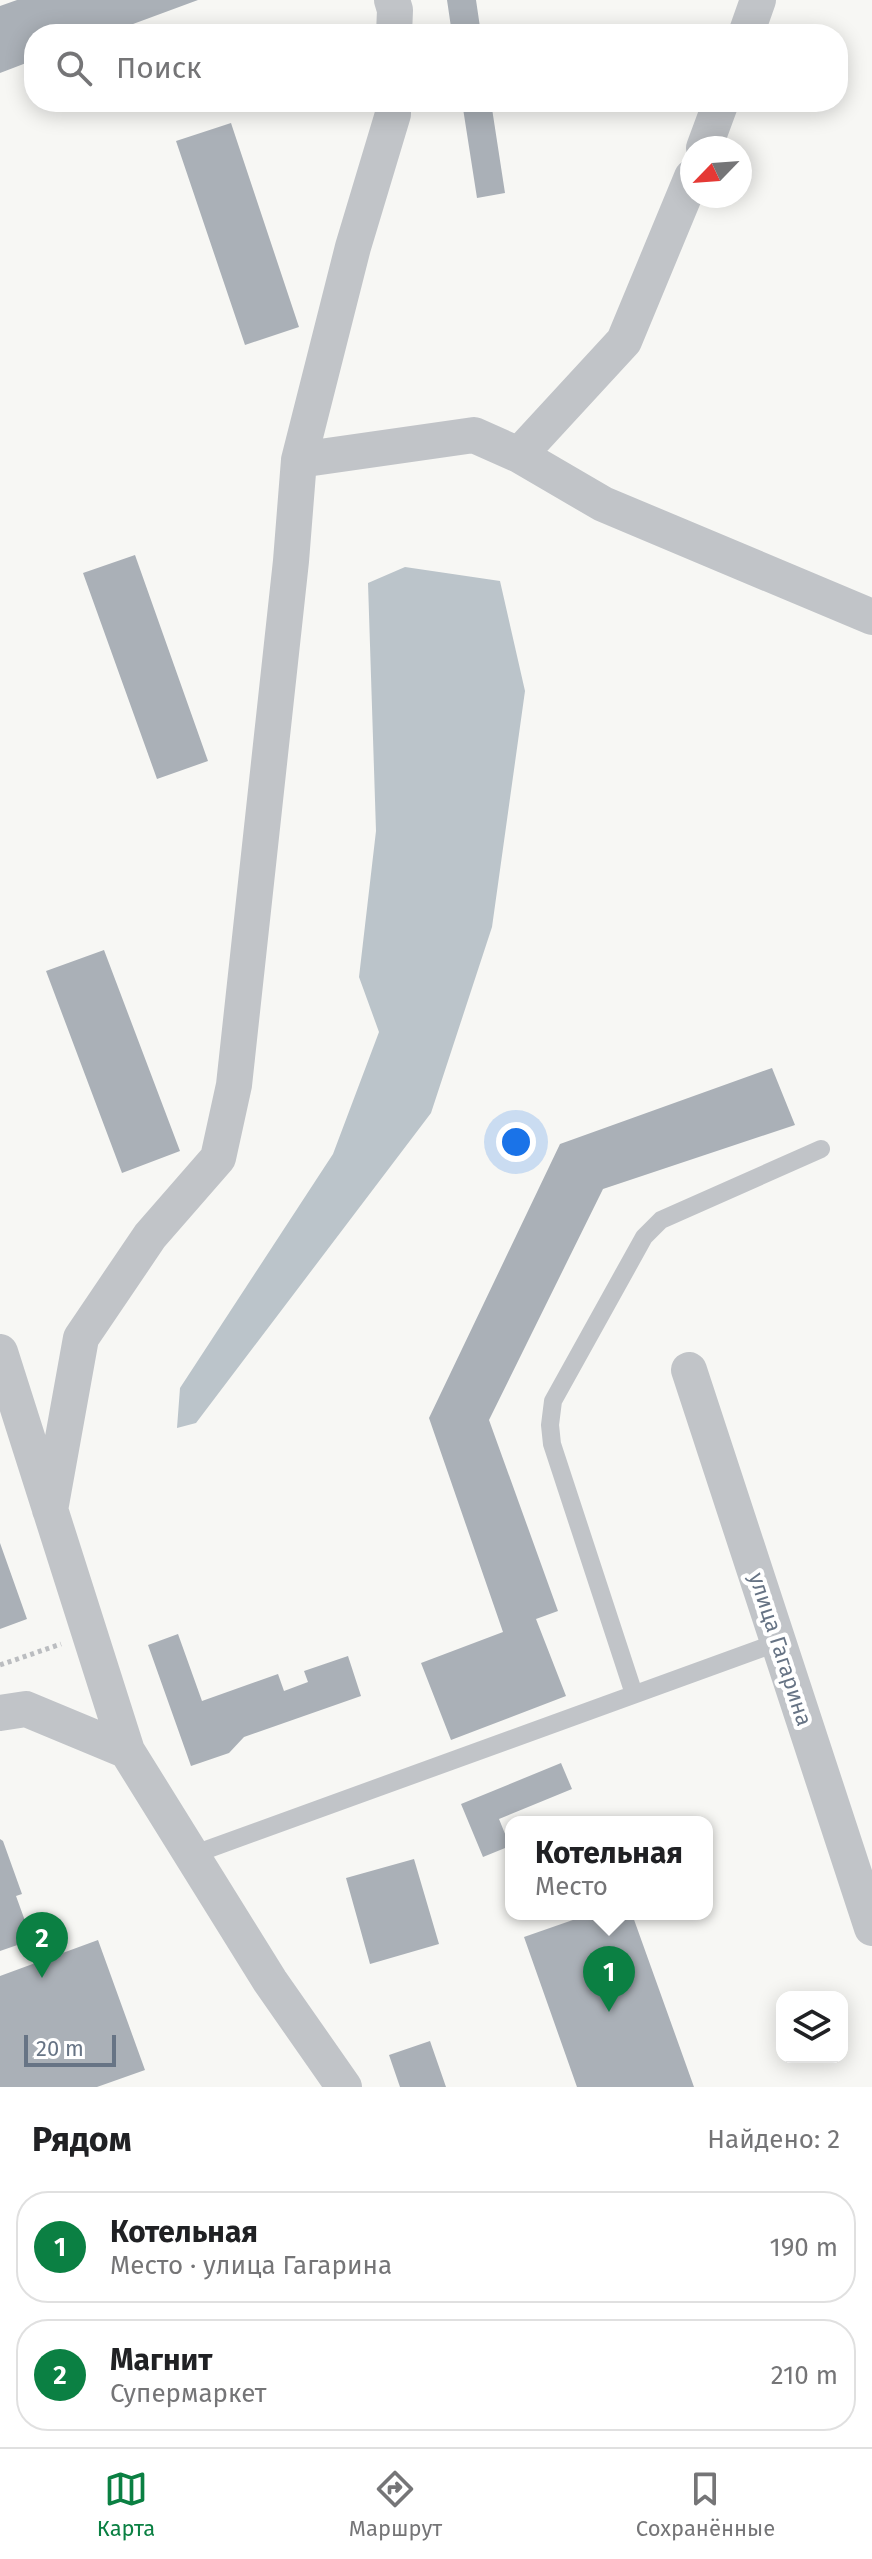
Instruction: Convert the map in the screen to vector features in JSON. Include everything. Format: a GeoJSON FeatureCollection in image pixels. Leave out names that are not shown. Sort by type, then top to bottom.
{"type":"FeatureCollection","features":[{"type":"Feature","properties":{"kind":"street"},"geometry":{"type":"LineString","coordinates":[[392,0],[394,24]]}},
{"type":"Feature","properties":{"kind":"street"},"geometry":{"type":"LineString","coordinates":[[750,24],[758,0]]}},
{"type":"Feature","properties":{"kind":"street"},"geometry":{"type":"LineString","coordinates":[[50,1510],[81,1338],[150,1236],[218,1158],[234,1085],[291,561],[299,460],[353,247],[393,112]]}},
{"type":"Feature","properties":{"kind":"street"},"geometry":{"type":"LineString","coordinates":[[708,136],[717,112]]}},
{"type":"Feature","properties":{"kind":"street"},"geometry":{"type":"LineString","coordinates":[[519,455],[624,341],[680,206]]}},
{"type":"Feature","properties":{"kind":"street"},"geometry":{"type":"LineString","coordinates":[[299,460],[474,435],[519,455],[603,504],[872,617]]}},
{"type":"Feature","properties":{"kind":"street"},"geometry":{"type":"LineString","coordinates":[[0,1352],[127,1751],[270,1981],[344,2087]]}},
{"type":"Feature","properties":{"kind":"street","name":"улица Гагарина"},"geometry":{"type":"LineString","coordinates":[[689,1370],[872,1928]]}},
{"type":"Feature","properties":{"kind":"street"},"geometry":{"type":"LineString","coordinates":[[0,1713],[26,1709],[127,1751]]}},
{"type":"Feature","properties":{"kind":"lane"},"geometry":{"type":"LineString","coordinates":[[634,1694],[552,1444],[550,1425],[553,1401],[644,1237],[661,1220],[821,1149]]}},
{"type":"Feature","properties":{"kind":"lane"},"geometry":{"type":"LineString","coordinates":[[192,1855],[779,1642]]}},
{"type":"Feature","properties":{"kind":"path"},"geometry":{"type":"LineString","coordinates":[[0,1665],[63,1643]]}},
{"type":"Feature","properties":{"kind":"shaded area"},"geometry":{"type":"Polygon","coordinates":[[[405,567],[500,581],[525,691],[492,927],[431,1113],[196,1423],[177,1428],[180,1388],[333,1154],[379,1032],[359,977],[376,831],[368,583],[405,567]]]}},
{"type":"Feature","properties":{"kind":"building"},"geometry":{"type":"Polygon","coordinates":[[[17,0],[198,0],[133,24],[24,24],[24,64],[0,73],[0,6],[17,0]]]}},
{"type":"Feature","properties":{"kind":"building"},"geometry":{"type":"Polygon","coordinates":[[[447,0],[476,0],[480,24],[451,24],[447,0]]]}},
{"type":"Feature","properties":{"kind":"building"},"geometry":{"type":"Polygon","coordinates":[[[464,112],[493,112],[505,193],[477,198],[464,112]]]}},
{"type":"Feature","properties":{"kind":"building"},"geometry":{"type":"Polygon","coordinates":[[[231,123],[299,327],[245,345],[176,141],[231,123]]]}},
{"type":"Feature","properties":{"kind":"building"},"geometry":{"type":"Polygon","coordinates":[[[135,555],[208,761],[157,779],[83,573],[135,555]]]}},
{"type":"Feature","properties":{"kind":"building"},"geometry":{"type":"Polygon","coordinates":[[[104,950],[180,1151],[122,1173],[46,971],[104,950]]]}},
{"type":"Feature","properties":{"kind":"building"},"geometry":{"type":"Polygon","coordinates":[[[772,1068],[795,1125],[603,1189],[489,1420],[558,1611],[536,1619],[566,1696],[451,1740],[421,1663],[503,1632],[429,1418],[560,1144],[772,1068]]]}},
{"type":"Feature","properties":{"kind":"building"},"geometry":{"type":"Polygon","coordinates":[[[0,1543],[27,1619],[0,1629],[0,1543]]]}},
{"type":"Feature","properties":{"kind":"building"},"geometry":{"type":"Polygon","coordinates":[[[178,1634],[202,1701],[278,1674],[284,1691],[308,1682],[304,1671],[348,1656],[361,1696],[244,1737],[229,1753],[191,1766],[148,1645],[178,1634]]]}},
{"type":"Feature","properties":{"kind":"building"},"geometry":{"type":"Polygon","coordinates":[[[561,1763],[572,1789],[499,1819],[505,1834],[505,1848],[483,1857],[461,1804],[561,1763]]]}},
{"type":"Feature","properties":{"kind":"building"},"geometry":{"type":"Polygon","coordinates":[[[0,1839],[22,1894],[16,1896],[32,1940],[0,1951],[0,1839]]]}},
{"type":"Feature","properties":{"kind":"building"},"geometry":{"type":"Polygon","coordinates":[[[414,1859],[439,1944],[370,1964],[346,1878],[414,1859]]]}},
{"type":"Feature","properties":{"kind":"building"},"geometry":{"type":"Polygon","coordinates":[[[573,1920],[634,1920],[694,2087],[577,2087],[524,1937],[573,1920]]]}},
{"type":"Feature","properties":{"kind":"building"},"geometry":{"type":"Polygon","coordinates":[[[98,1940],[145,2070],[97,2087],[0,2087],[0,1976],[98,1940]]]}},
{"type":"Feature","properties":{"kind":"building"},"geometry":{"type":"Polygon","coordinates":[[[430,2041],[446,2087],[400,2087],[389,2055],[430,2041]]]}},
{"type":"Feature","properties":{"kind":"place","name":"Магнит"},"geometry":{"type":"Point","coordinates":[42,1978]}},
{"type":"Feature","properties":{"kind":"place","name":"Котельная"},"geometry":{"type":"Point","coordinates":[609,2012]}}]}
